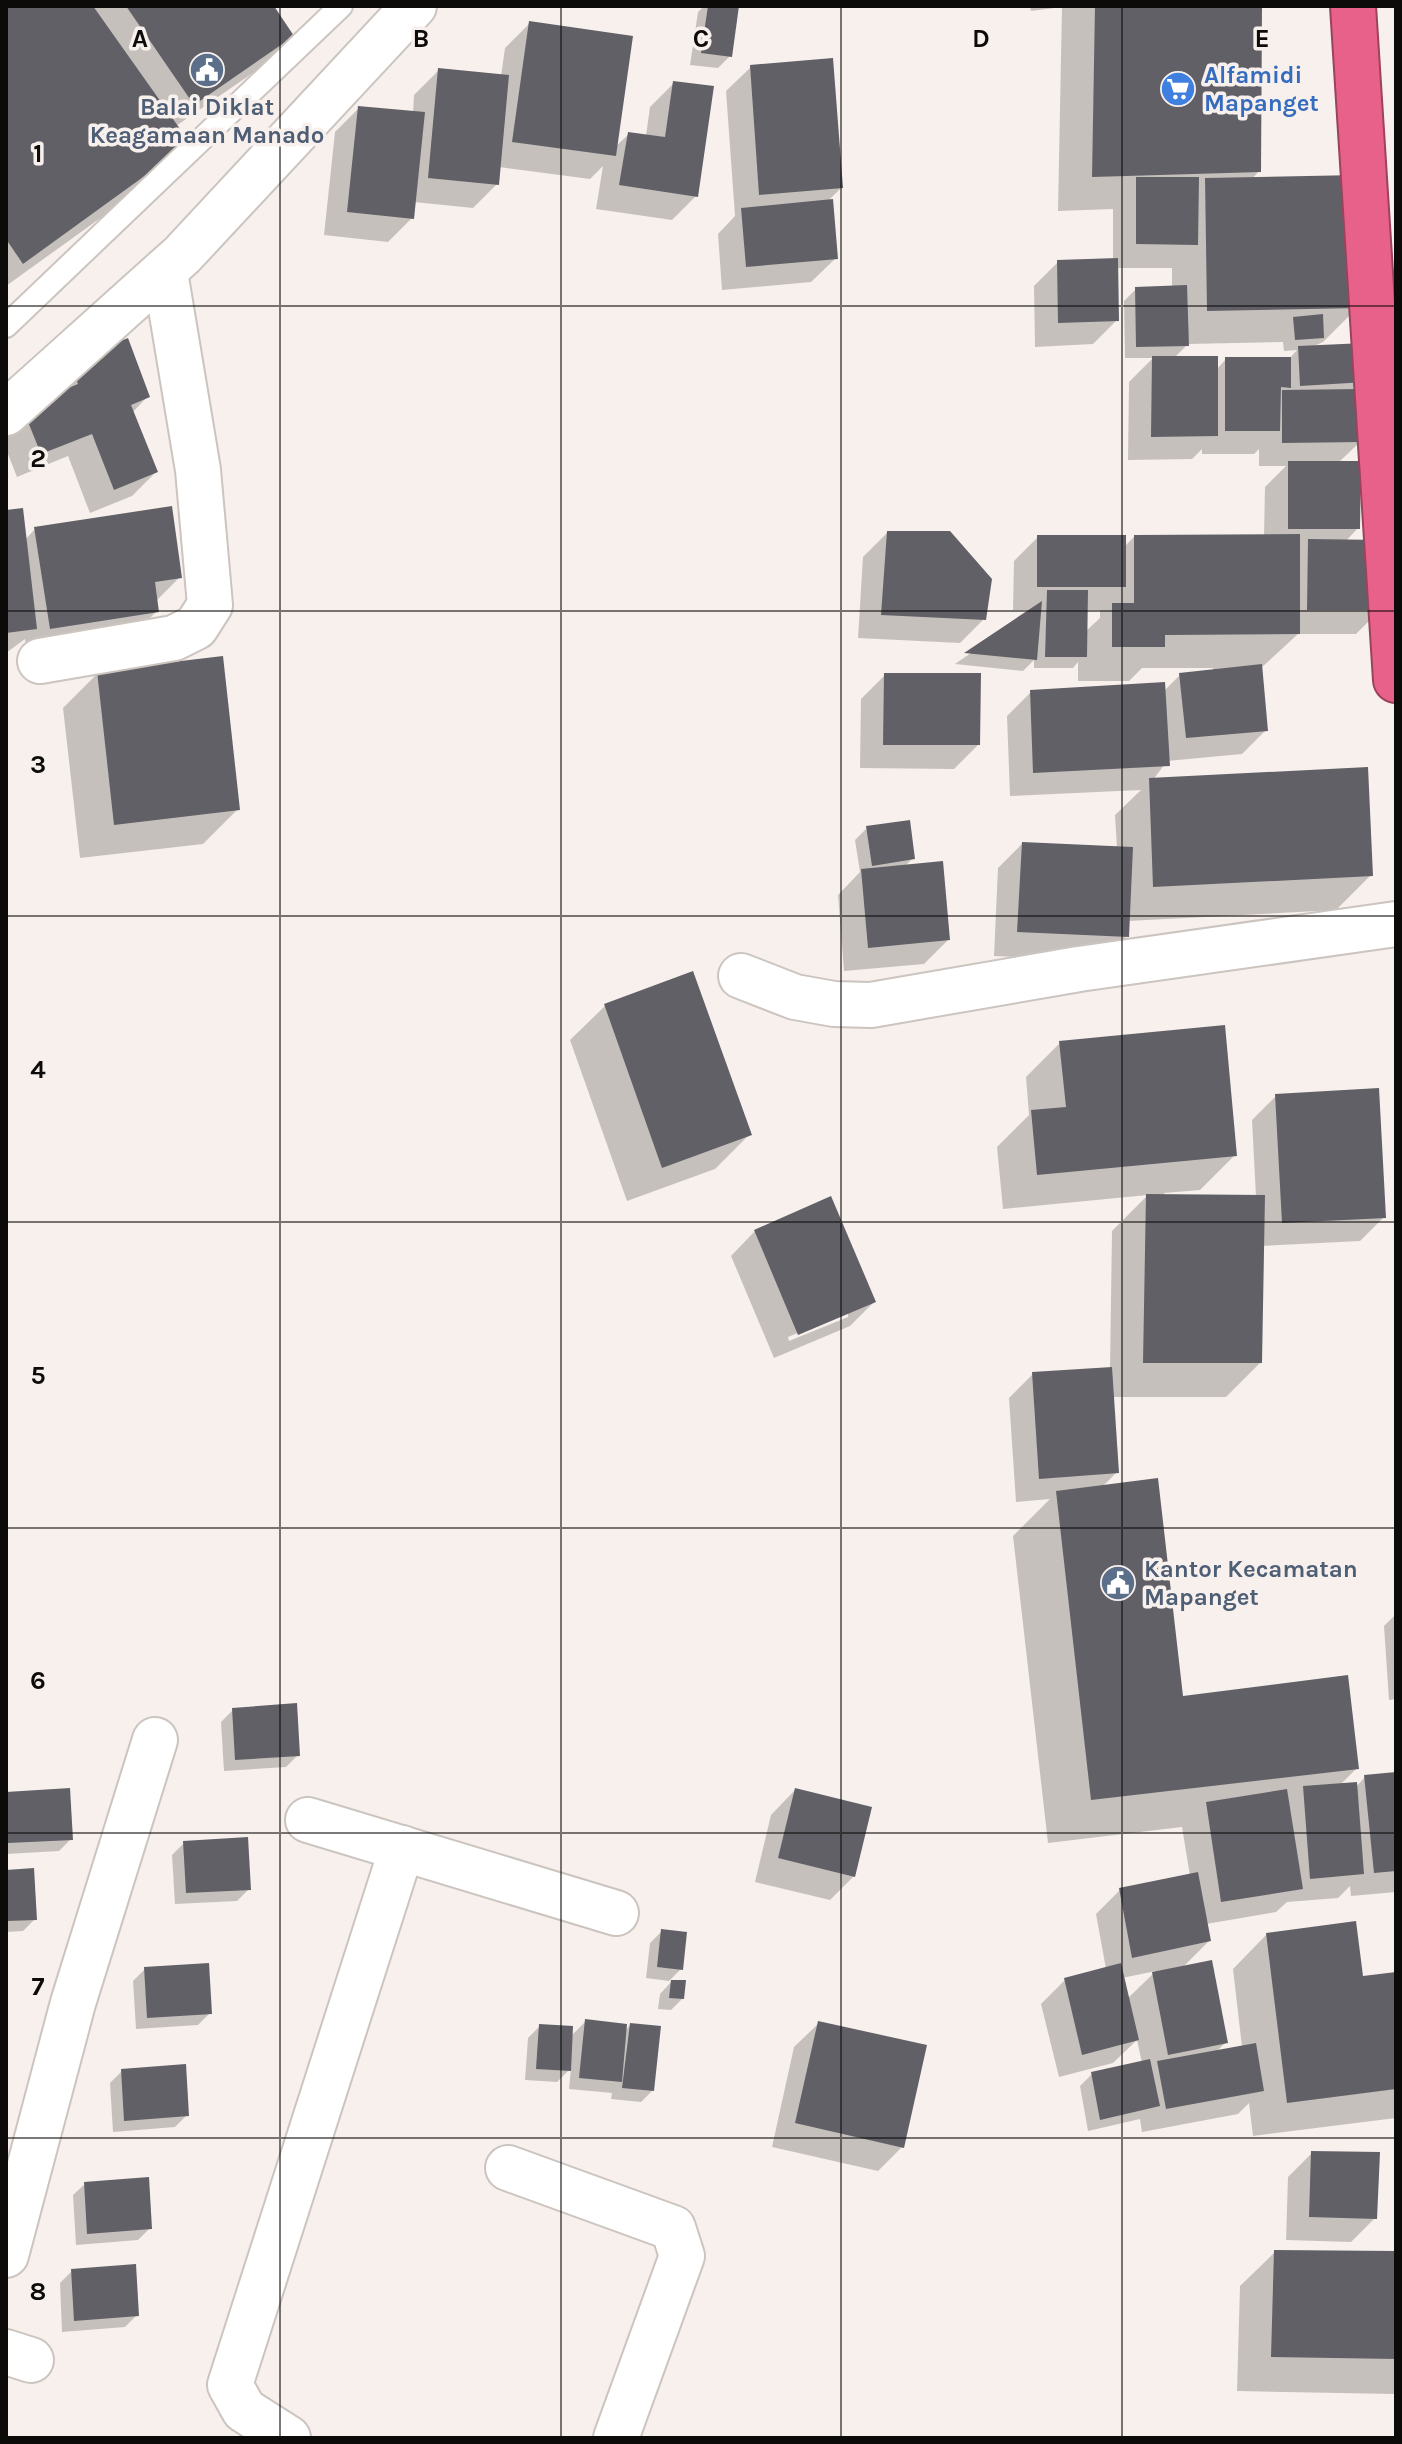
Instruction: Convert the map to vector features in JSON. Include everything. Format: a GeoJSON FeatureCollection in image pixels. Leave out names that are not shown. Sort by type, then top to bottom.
{"type":"FeatureCollection","features":[{"type":"Feature","properties":{"kind":"highway"},"geometry":{"type":"LineString","coordinates":[[1353,6],[1396,680]]}},
{"type":"Feature","properties":{"kind":"street"},"geometry":{"type":"LineString","coordinates":[[6,413],[165,272],[414,6]]}},
{"type":"Feature","properties":{"kind":"street"},"geometry":{"type":"LineString","coordinates":[[40,661],[174,638],[196,627],[210,605],[198,470],[165,272]]}},
{"type":"Feature","properties":{"kind":"street"},"geometry":{"type":"LineString","coordinates":[[741,976],[795,997],[834,1004],[871,1005],[1079,969],[1396,924]]}},
{"type":"Feature","properties":{"kind":"street"},"geometry":{"type":"LineString","coordinates":[[6,2255],[73,2003],[155,1740]]}},
{"type":"Feature","properties":{"kind":"street"},"geometry":{"type":"LineString","coordinates":[[308,1820],[616,1913]]}},
{"type":"Feature","properties":{"kind":"street"},"geometry":{"type":"LineString","coordinates":[[288,2438],[244,2410],[230,2385],[402,1848]]}},
{"type":"Feature","properties":{"kind":"street"},"geometry":{"type":"LineString","coordinates":[[508,2168],[673,2228],[679,2240],[682,2256],[616,2438]]}},
{"type":"Feature","properties":{"kind":"lane"},"geometry":{"type":"LineString","coordinates":[[6,326],[341,6]]}},
{"type":"Feature","properties":{"kind":"building"},"geometry":{"type":"Polygon","coordinates":[[[6,6],[93,6],[190,143],[23,264],[6,239],[6,6]]]}},
{"type":"Feature","properties":{"kind":"building","name":"Balai Diklat Keagamaan Manado"},"geometry":{"type":"Polygon","coordinates":[[[126,6],[274,6],[294,36],[194,105],[126,6]]]}},
{"type":"Feature","properties":{"kind":"building"},"geometry":{"type":"Polygon","coordinates":[[[708,6],[739,6],[732,57],[701,53],[708,6]]]}},
{"type":"Feature","properties":{"kind":"building","name":"Alfamidi Mapanget"},"geometry":{"type":"Polygon","coordinates":[[[1095,6],[1262,6],[1261,172],[1092,177],[1095,6]]]}},
{"type":"Feature","properties":{"kind":"building"},"geometry":{"type":"Polygon","coordinates":[[[529,21],[633,36],[616,156],[512,142],[529,21]]]}},
{"type":"Feature","properties":{"kind":"building"},"geometry":{"type":"Polygon","coordinates":[[[833,58],[843,188],[759,195],[750,65],[833,58]]]}},
{"type":"Feature","properties":{"kind":"building"},"geometry":{"type":"Polygon","coordinates":[[[438,68],[509,75],[499,185],[428,178],[438,68]]]}},
{"type":"Feature","properties":{"kind":"building"},"geometry":{"type":"Polygon","coordinates":[[[673,81],[714,86],[698,197],[619,185],[628,132],[665,137],[673,81]]]}},
{"type":"Feature","properties":{"kind":"building"},"geometry":{"type":"Polygon","coordinates":[[[358,106],[425,112],[414,219],[347,212],[358,106]]]}},
{"type":"Feature","properties":{"kind":"building"},"geometry":{"type":"Polygon","coordinates":[[[1358,175],[1360,308],[1207,311],[1205,178],[1358,175]]]}},
{"type":"Feature","properties":{"kind":"building"},"geometry":{"type":"Polygon","coordinates":[[[1136,177],[1199,177],[1198,245],[1136,244],[1136,177]]]}},
{"type":"Feature","properties":{"kind":"building"},"geometry":{"type":"Polygon","coordinates":[[[833,199],[838,259],[746,267],[741,208],[833,199]]]}},
{"type":"Feature","properties":{"kind":"building"},"geometry":{"type":"Polygon","coordinates":[[[1118,258],[1119,321],[1058,323],[1057,260],[1118,258]]]}},
{"type":"Feature","properties":{"kind":"building"},"geometry":{"type":"Polygon","coordinates":[[[1187,285],[1189,346],[1136,347],[1135,287],[1187,285]]]}},
{"type":"Feature","properties":{"kind":"building"},"geometry":{"type":"Polygon","coordinates":[[[1323,314],[1324,338],[1295,340],[1293,317],[1323,314]]]}},
{"type":"Feature","properties":{"kind":"building"},"geometry":{"type":"Polygon","coordinates":[[[128,338],[150,397],[131,405],[158,472],[114,490],[92,434],[41,454],[22,407],[78,384],[69,361],[128,338]]]}},
{"type":"Feature","properties":{"kind":"building"},"geometry":{"type":"Polygon","coordinates":[[[1365,343],[1366,382],[1300,386],[1298,346],[1365,343]]]}},
{"type":"Feature","properties":{"kind":"building"},"geometry":{"type":"Polygon","coordinates":[[[1152,356],[1218,356],[1218,436],[1151,437],[1152,356]]]}},
{"type":"Feature","properties":{"kind":"building"},"geometry":{"type":"Polygon","coordinates":[[[1225,357],[1291,357],[1291,388],[1281,387],[1280,431],[1225,431],[1225,357]]]}},
{"type":"Feature","properties":{"kind":"building"},"geometry":{"type":"Polygon","coordinates":[[[1361,389],[1362,442],[1282,443],[1282,390],[1361,389]]]}},
{"type":"Feature","properties":{"kind":"building"},"geometry":{"type":"Polygon","coordinates":[[[1288,461],[1361,461],[1360,529],[1288,529],[1288,461]]]}},
{"type":"Feature","properties":{"kind":"building"},"geometry":{"type":"Polygon","coordinates":[[[172,506],[182,578],[155,582],[159,612],[50,629],[34,527],[172,506]]]}},
{"type":"Feature","properties":{"kind":"building"},"geometry":{"type":"Polygon","coordinates":[[[23,508],[37,629],[6,633],[6,510],[23,508]]]}},
{"type":"Feature","properties":{"kind":"building"},"geometry":{"type":"Polygon","coordinates":[[[887,531],[950,531],[992,579],[986,620],[881,615],[887,531]]]}},
{"type":"Feature","properties":{"kind":"building"},"geometry":{"type":"Polygon","coordinates":[[[1300,534],[1300,634],[1165,635],[1165,647],[1112,647],[1112,603],[1134,603],[1134,535],[1300,534]]]}},
{"type":"Feature","properties":{"kind":"building"},"geometry":{"type":"Polygon","coordinates":[[[1037,535],[1126,535],[1126,587],[1037,587],[1037,535]]]}},
{"type":"Feature","properties":{"kind":"building"},"geometry":{"type":"Polygon","coordinates":[[[1308,539],[1384,540],[1383,610],[1307,610],[1308,539]]]}},
{"type":"Feature","properties":{"kind":"building"},"geometry":{"type":"Polygon","coordinates":[[[1047,590],[1088,590],[1087,657],[1045,657],[1047,590]]]}},
{"type":"Feature","properties":{"kind":"building"},"geometry":{"type":"Polygon","coordinates":[[[1042,601],[1037,660],[964,653],[1042,601]]]}},
{"type":"Feature","properties":{"kind":"building"},"geometry":{"type":"Polygon","coordinates":[[[223,656],[240,810],[114,825],[97,671],[223,656]]]}},
{"type":"Feature","properties":{"kind":"building"},"geometry":{"type":"Polygon","coordinates":[[[1262,664],[1268,731],[1186,738],[1179,673],[1262,664]]]}},
{"type":"Feature","properties":{"kind":"building"},"geometry":{"type":"Polygon","coordinates":[[[884,673],[981,673],[980,745],[883,745],[884,673]]]}},
{"type":"Feature","properties":{"kind":"building"},"geometry":{"type":"Polygon","coordinates":[[[1165,682],[1170,766],[1033,773],[1030,690],[1165,682]]]}},
{"type":"Feature","properties":{"kind":"building"},"geometry":{"type":"Polygon","coordinates":[[[1368,767],[1373,876],[1153,887],[1149,778],[1368,767]]]}},
{"type":"Feature","properties":{"kind":"building"},"geometry":{"type":"Polygon","coordinates":[[[910,820],[915,859],[872,866],[866,826],[910,820]]]}},
{"type":"Feature","properties":{"kind":"building"},"geometry":{"type":"Polygon","coordinates":[[[1022,842],[1133,847],[1129,937],[1017,932],[1022,842]]]}},
{"type":"Feature","properties":{"kind":"building"},"geometry":{"type":"Polygon","coordinates":[[[943,861],[950,940],[868,948],[861,869],[943,861]]]}},
{"type":"Feature","properties":{"kind":"building"},"geometry":{"type":"Polygon","coordinates":[[[693,971],[752,1135],[662,1168],[604,1004],[693,971]]]}},
{"type":"Feature","properties":{"kind":"building"},"geometry":{"type":"Polygon","coordinates":[[[1225,1025],[1237,1156],[1037,1175],[1031,1110],[1066,1107],[1059,1041],[1225,1025]]]}},
{"type":"Feature","properties":{"kind":"building"},"geometry":{"type":"Polygon","coordinates":[[[1379,1088],[1386,1218],[1282,1223],[1275,1094],[1379,1088]]]}},
{"type":"Feature","properties":{"kind":"building"},"geometry":{"type":"Polygon","coordinates":[[[1146,1194],[1265,1195],[1262,1363],[1143,1363],[1146,1194]]]}},
{"type":"Feature","properties":{"kind":"building"},"geometry":{"type":"Polygon","coordinates":[[[831,1196],[876,1302],[798,1335],[754,1230],[831,1196]]]}},
{"type":"Feature","properties":{"kind":"building"},"geometry":{"type":"Polygon","coordinates":[[[1112,1367],[1119,1473],[1039,1479],[1032,1372],[1112,1367]]]}},
{"type":"Feature","properties":{"kind":"building","name":"Kantor Kecamatan Mapanget"},"geometry":{"type":"Polygon","coordinates":[[[1158,1478],[1183,1696],[1348,1675],[1359,1769],[1091,1800],[1056,1491],[1158,1478]]]}},
{"type":"Feature","properties":{"kind":"building"},"geometry":{"type":"Polygon","coordinates":[[[297,1703],[300,1756],[235,1760],[232,1708],[297,1703]]]}},
{"type":"Feature","properties":{"kind":"building"},"geometry":{"type":"Polygon","coordinates":[[[1396,1772],[1396,1871],[1374,1873],[1364,1775],[1396,1772]]]}},
{"type":"Feature","properties":{"kind":"building"},"geometry":{"type":"Polygon","coordinates":[[[1357,1782],[1364,1874],[1310,1879],[1303,1786],[1357,1782]]]}},
{"type":"Feature","properties":{"kind":"building"},"geometry":{"type":"Polygon","coordinates":[[[70,1788],[73,1840],[8,1843],[6,1792],[70,1788]]]}},
{"type":"Feature","properties":{"kind":"building"},"geometry":{"type":"Polygon","coordinates":[[[795,1788],[872,1807],[855,1877],[778,1858],[795,1788]]]}},
{"type":"Feature","properties":{"kind":"building"},"geometry":{"type":"Polygon","coordinates":[[[1287,1789],[1303,1889],[1221,1902],[1206,1802],[1287,1789]]]}},
{"type":"Feature","properties":{"kind":"building"},"geometry":{"type":"Polygon","coordinates":[[[248,1837],[251,1890],[186,1893],[183,1841],[248,1837]]]}},
{"type":"Feature","properties":{"kind":"building"},"geometry":{"type":"Polygon","coordinates":[[[34,1868],[37,1920],[6,1921],[6,1870],[34,1868]]]}},
{"type":"Feature","properties":{"kind":"building"},"geometry":{"type":"Polygon","coordinates":[[[1198,1872],[1211,1941],[1132,1958],[1119,1888],[1198,1872]]]}},
{"type":"Feature","properties":{"kind":"building"},"geometry":{"type":"Polygon","coordinates":[[[1356,1921],[1363,1976],[1396,1972],[1396,2089],[1287,2103],[1266,1933],[1356,1921]]]}},
{"type":"Feature","properties":{"kind":"building"},"geometry":{"type":"Polygon","coordinates":[[[661,1929],[687,1932],[683,1970],[657,1967],[661,1929]]]}},
{"type":"Feature","properties":{"kind":"building"},"geometry":{"type":"Polygon","coordinates":[[[1212,1960],[1228,2043],[1168,2055],[1152,1972],[1212,1960]]]}},
{"type":"Feature","properties":{"kind":"building"},"geometry":{"type":"Polygon","coordinates":[[[209,1963],[212,2014],[147,2018],[144,1967],[209,1963]]]}},
{"type":"Feature","properties":{"kind":"building"},"geometry":{"type":"Polygon","coordinates":[[[1121,1963],[1139,2040],[1082,2055],[1064,1978],[1121,1963]]]}},
{"type":"Feature","properties":{"kind":"building"},"geometry":{"type":"Polygon","coordinates":[[[671,1980],[686,1980],[684,1999],[669,1998],[671,1980]]]}},
{"type":"Feature","properties":{"kind":"building"},"geometry":{"type":"Polygon","coordinates":[[[585,2019],[627,2024],[622,2082],[579,2078],[585,2019]]]}},
{"type":"Feature","properties":{"kind":"building"},"geometry":{"type":"Polygon","coordinates":[[[818,2021],[927,2045],[904,2148],[795,2123],[818,2021]]]}},
{"type":"Feature","properties":{"kind":"building"},"geometry":{"type":"Polygon","coordinates":[[[630,2023],[661,2026],[654,2091],[622,2088],[630,2023]]]}},
{"type":"Feature","properties":{"kind":"building"},"geometry":{"type":"Polygon","coordinates":[[[539,2024],[573,2026],[571,2071],[536,2069],[539,2024]]]}},
{"type":"Feature","properties":{"kind":"building"},"geometry":{"type":"Polygon","coordinates":[[[1256,2043],[1264,2091],[1166,2109],[1157,2061],[1256,2043]]]}},
{"type":"Feature","properties":{"kind":"building"},"geometry":{"type":"Polygon","coordinates":[[[1150,2059],[1160,2106],[1100,2120],[1091,2072],[1150,2059]]]}},
{"type":"Feature","properties":{"kind":"building"},"geometry":{"type":"Polygon","coordinates":[[[186,2064],[189,2116],[124,2121],[121,2069],[186,2064]]]}},
{"type":"Feature","properties":{"kind":"building"},"geometry":{"type":"Polygon","coordinates":[[[1311,2151],[1380,2152],[1377,2219],[1309,2217],[1311,2151]]]}},
{"type":"Feature","properties":{"kind":"building"},"geometry":{"type":"Polygon","coordinates":[[[149,2177],[152,2229],[87,2234],[84,2182],[149,2177]]]}},
{"type":"Feature","properties":{"kind":"building"},"geometry":{"type":"Polygon","coordinates":[[[1274,2250],[1396,2251],[1396,2359],[1271,2357],[1274,2250]]]}},
{"type":"Feature","properties":{"kind":"building"},"geometry":{"type":"Polygon","coordinates":[[[136,2264],[139,2316],[74,2321],[71,2269],[136,2264]]]}},
{"type":"Feature","properties":{"kind":"place","name":"Balai Diklat Keagamaan Manado"},"geometry":{"type":"Point","coordinates":[207,70]}},
{"type":"Feature","properties":{"kind":"place","name":"Alfamidi Mapanget"},"geometry":{"type":"Point","coordinates":[1178,89]}},
{"type":"Feature","properties":{"kind":"place","name":"Kantor Kecamatan Mapanget"},"geometry":{"type":"Point","coordinates":[1118,1583]}}]}
